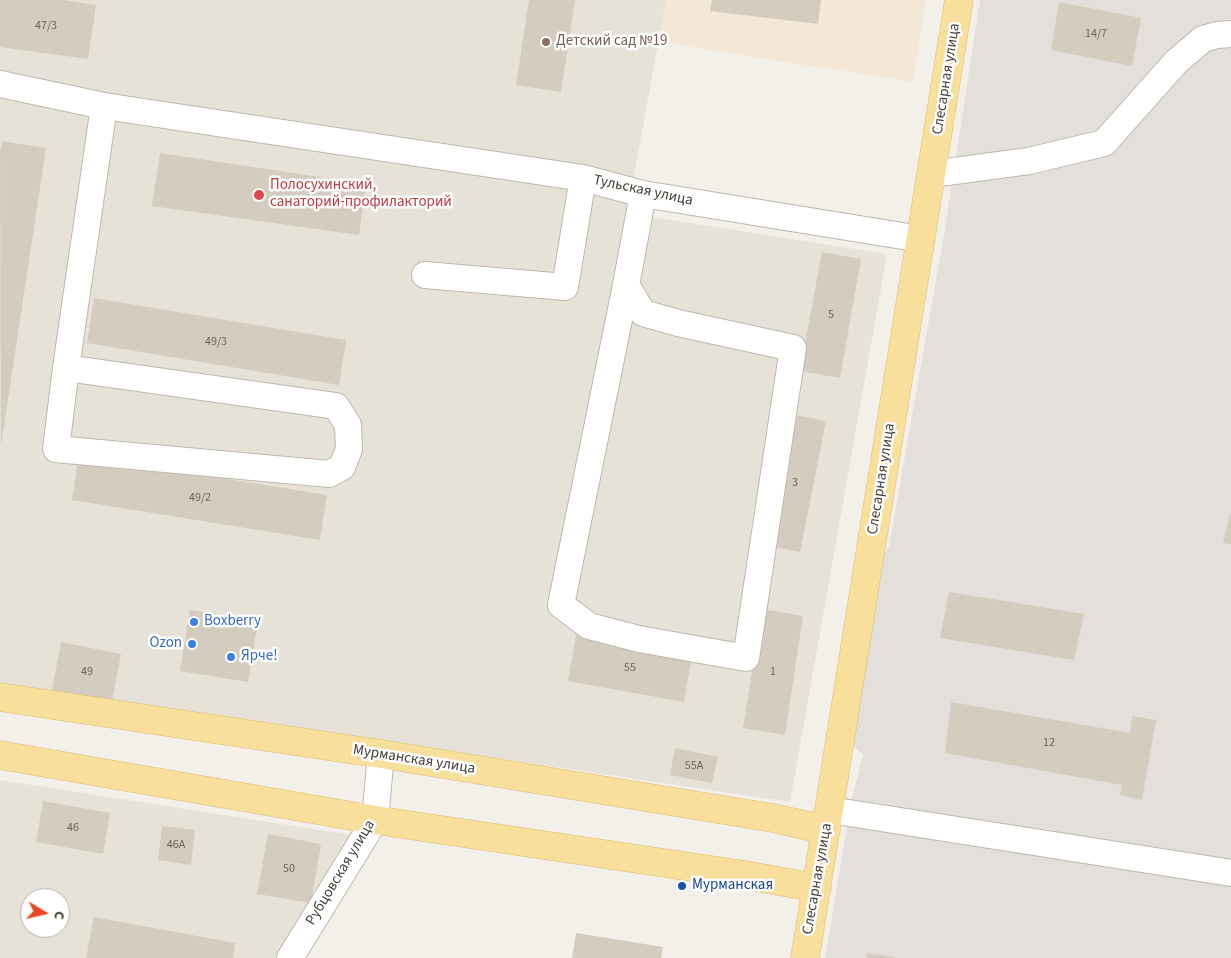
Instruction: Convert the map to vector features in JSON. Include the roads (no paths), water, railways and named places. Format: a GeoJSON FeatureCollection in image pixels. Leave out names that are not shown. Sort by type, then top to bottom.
{"type":"FeatureCollection","features":[{"type":"Feature","properties":{"kind":"main road","name":"Слесарная улица"},"geometry":{"type":"LineString","coordinates":[[805,958],[959,0]]}},
{"type":"Feature","properties":{"kind":"main road","name":"Мурманская улица"},"geometry":{"type":"LineString","coordinates":[[0,696],[381,754],[773,818],[828,820]]}},
{"type":"Feature","properties":{"kind":"main road"},"geometry":{"type":"LineString","coordinates":[[0,755],[375,820],[745,875],[817,888]]}},
{"type":"Feature","properties":{"kind":"street"},"geometry":{"type":"LineString","coordinates":[[932,174],[1029,160],[1104,143],[1176,62],[1203,39],[1231,34]]}},
{"type":"Feature","properties":{"kind":"street"},"geometry":{"type":"LineString","coordinates":[[0,84],[104,106],[583,178]]}},
{"type":"Feature","properties":{"kind":"street"},"geometry":{"type":"LineString","coordinates":[[66,368],[336,406],[348,425],[349,449],[342,467],[328,474],[56,449],[66,368],[104,106]]}},
{"type":"Feature","properties":{"kind":"street","name":"Тульская улица"},"geometry":{"type":"LineString","coordinates":[[425,275],[565,288],[583,178],[643,194],[921,239]]}},
{"type":"Feature","properties":{"kind":"street"},"geometry":{"type":"LineString","coordinates":[[626,285],[643,313],[678,323],[794,348],[746,658],[639,639],[589,626],[562,605],[643,194]]}},
{"type":"Feature","properties":{"kind":"street","name":"Рубцовская улица"},"geometry":{"type":"LineString","coordinates":[[290,958],[375,820],[381,754]]}},
{"type":"Feature","properties":{"kind":"street"},"geometry":{"type":"LineString","coordinates":[[828,820],[1231,873]]}},
{"type":"Feature","properties":{"kind":"place","name":"Детский сад №19"},"geometry":{"type":"Point","coordinates":[546,42]}},
{"type":"Feature","properties":{"kind":"place","name":"Полосухинский, санаторий-профилакторий"},"geometry":{"type":"Point","coordinates":[259,195]}},
{"type":"Feature","properties":{"kind":"place","name":"Boxberry"},"geometry":{"type":"Point","coordinates":[194,622]}},
{"type":"Feature","properties":{"kind":"place","name":"Ozon"},"geometry":{"type":"Point","coordinates":[192,644]}},
{"type":"Feature","properties":{"kind":"place","name":"Ярче!"},"geometry":{"type":"Point","coordinates":[231,657]}},
{"type":"Feature","properties":{"kind":"place","name":"Мурманская"},"geometry":{"type":"Point","coordinates":[682,886]}}]}
